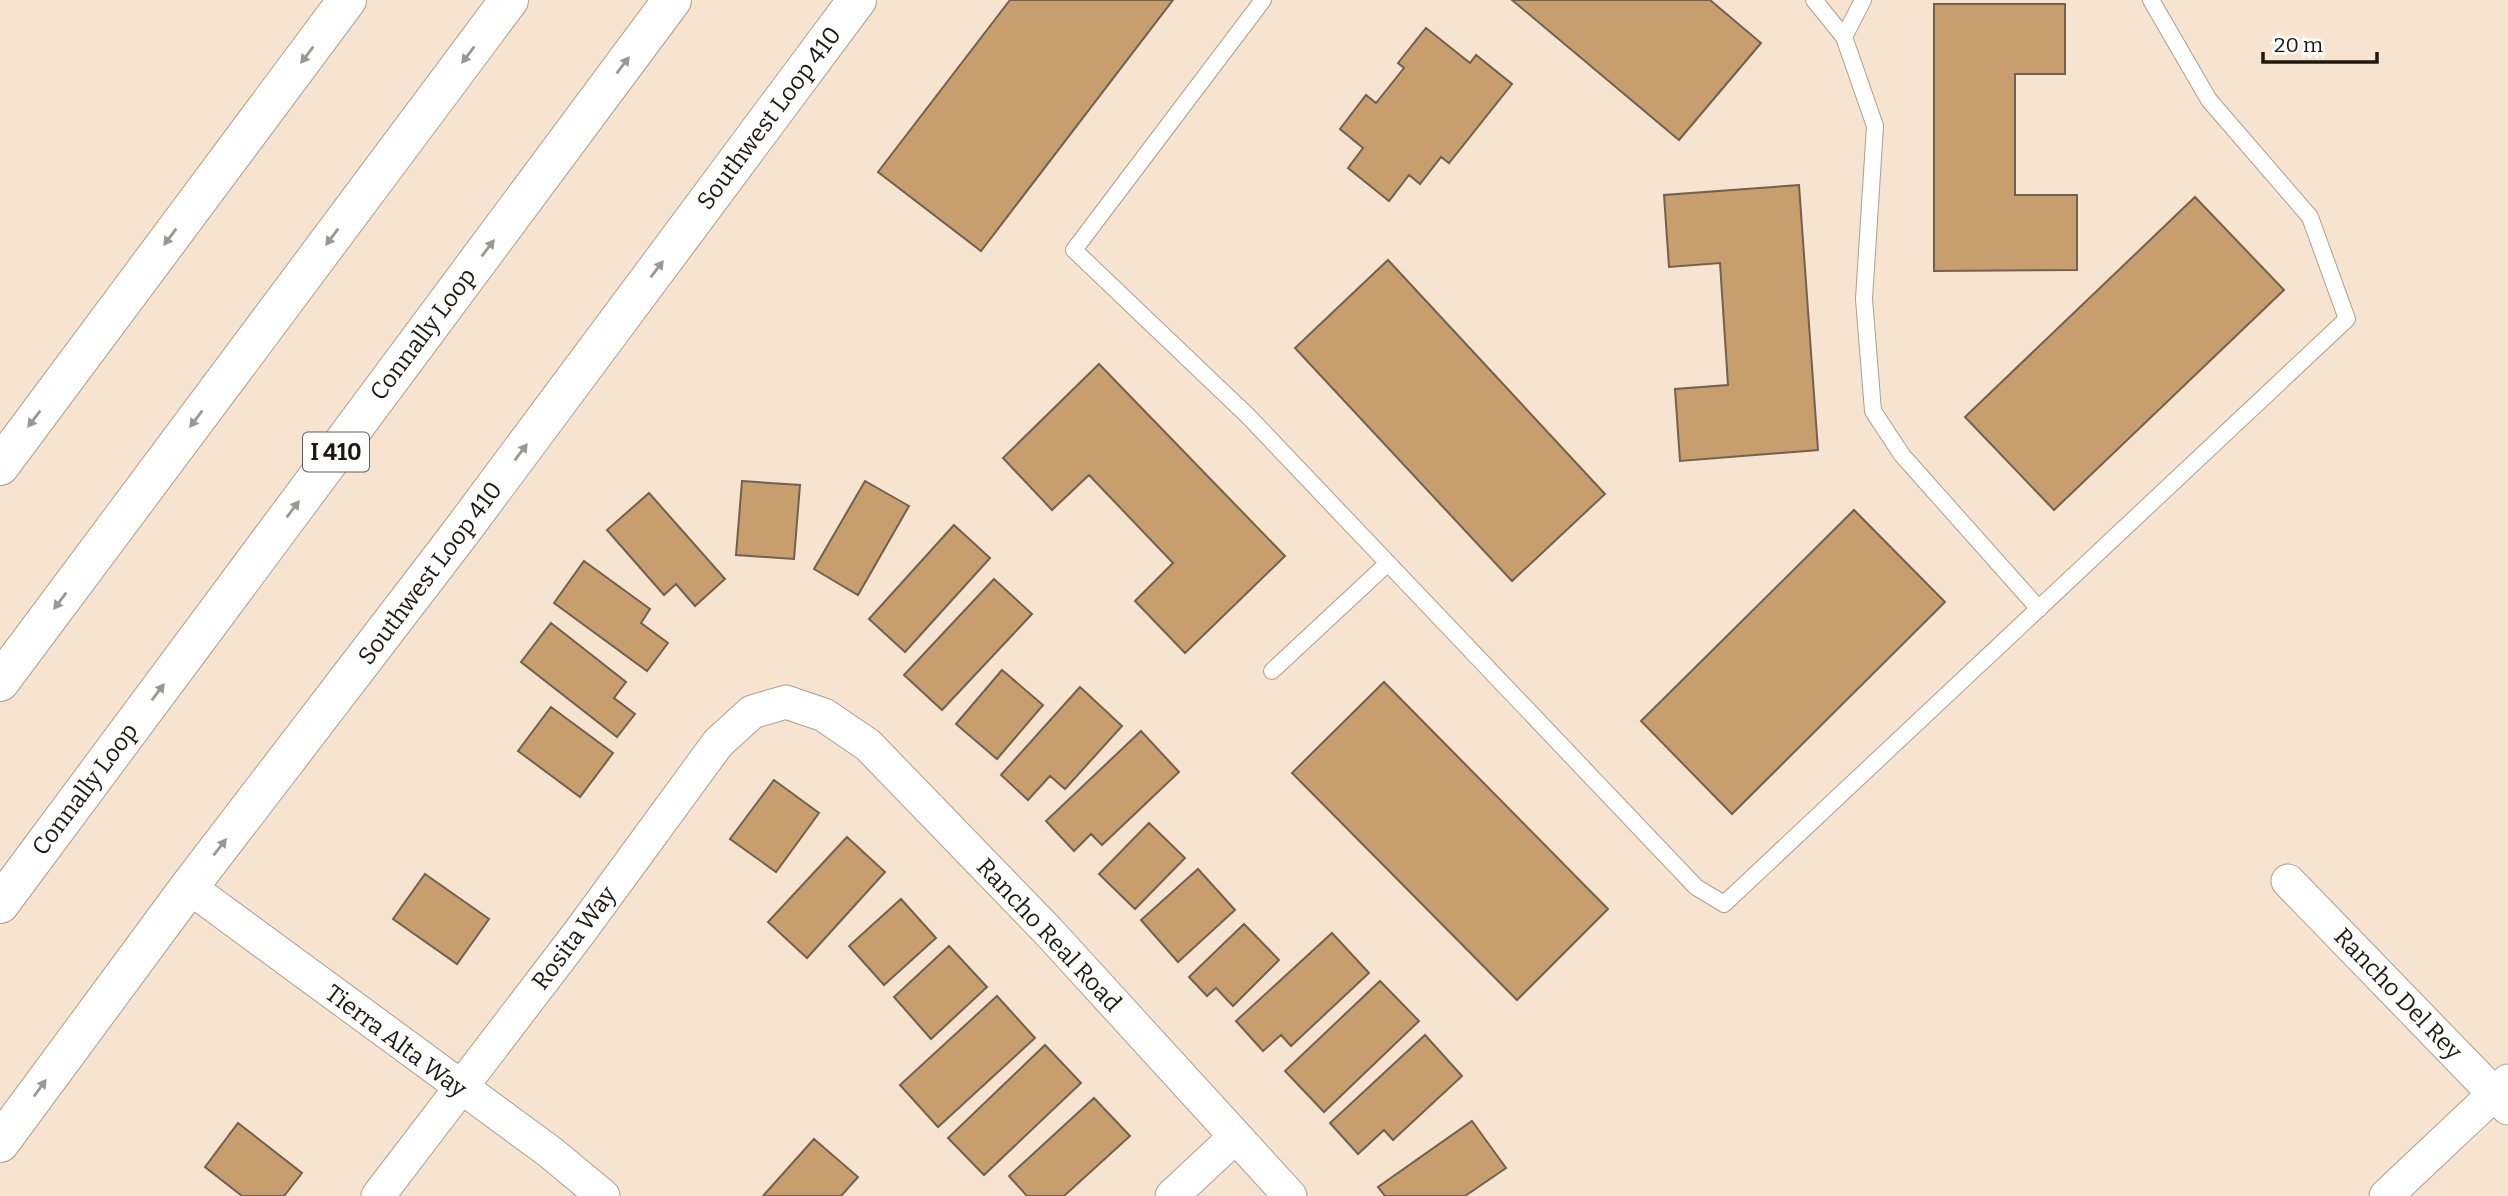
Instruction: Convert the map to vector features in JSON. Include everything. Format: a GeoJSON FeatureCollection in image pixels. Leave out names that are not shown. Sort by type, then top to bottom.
{"type":"FeatureCollection","features":[{"type":"Feature","properties":{"kind":"main road"},"geometry":{"type":"LineString","coordinates":[[0,466],[347,0]]}},
{"type":"Feature","properties":{"kind":"main road"},"geometry":{"type":"LineString","coordinates":[[0,682],[509,0]]}},
{"type":"Feature","properties":{"kind":"main road","name":"Connally Loop"},"geometry":{"type":"LineString","coordinates":[[0,904],[672,0]]}},
{"type":"Feature","properties":{"kind":"main road","name":"Southwest Loop 410"},"geometry":{"type":"LineString","coordinates":[[0,1143],[189,887],[461,533],[857,0]]}},
{"type":"Feature","properties":{"kind":"street","name":"Rosita Way"},"geometry":{"type":"LineString","coordinates":[[378,1196],[579,933],[718,743],[752,712],[786,702]]}},
{"type":"Feature","properties":{"kind":"street","name":"Rancho Real Road"},"geometry":{"type":"LineString","coordinates":[[786,702],[824,715],[868,744],[1048,931],[1290,1196]]}},
{"type":"Feature","properties":{"kind":"street","name":"Rancho Del Rey"},"geometry":{"type":"LineString","coordinates":[[2288,881],[2503,1094]]}},
{"type":"Feature","properties":{"kind":"street","name":"Tierra Alta Way"},"geometry":{"type":"LineString","coordinates":[[189,887],[458,1088],[550,1152],[603,1196]]}},
{"type":"Feature","properties":{"kind":"street"},"geometry":{"type":"LineString","coordinates":[[2386,1196],[2503,1094]]}},
{"type":"Feature","properties":{"kind":"street"},"geometry":{"type":"LineString","coordinates":[[1172,1196],[1235,1137]]}},
{"type":"Feature","properties":{"kind":"lane"},"geometry":{"type":"LineString","coordinates":[[1263,0],[1074,250],[1248,416],[1696,887],[1724,904],[2347,319],[2310,218],[2209,100],[2151,0]]}},
{"type":"Feature","properties":{"kind":"lane"},"geometry":{"type":"LineString","coordinates":[[1814,0],[1844,37],[1875,126],[1864,299],[1873,411],[1902,455],[2039,608]]}},
{"type":"Feature","properties":{"kind":"lane"},"geometry":{"type":"LineString","coordinates":[[1844,37],[1863,0]]}},
{"type":"Feature","properties":{"kind":"lane"},"geometry":{"type":"LineString","coordinates":[[1272,671],[1388,563]]}},
{"type":"Feature","properties":{"kind":"building"},"geometry":{"type":"Polygon","coordinates":[[[1010,0],[1173,0],[981,251],[878,172],[1010,0]]]}},
{"type":"Feature","properties":{"kind":"building"},"geometry":{"type":"Polygon","coordinates":[[[1512,0],[1710,0],[1761,43],[1679,140],[1512,0]]]}},
{"type":"Feature","properties":{"kind":"building"},"geometry":{"type":"Polygon","coordinates":[[[1934,4],[2065,4],[2065,74],[2015,74],[2015,195],[2077,195],[2077,270],[1934,271],[1934,4]]]}},
{"type":"Feature","properties":{"kind":"building"},"geometry":{"type":"Polygon","coordinates":[[[1426,28],[1470,63],[1476,55],[1512,84],[1449,163],[1441,157],[1420,184],[1409,175],[1389,201],[1348,168],[1363,148],[1340,129],[1366,95],[1376,103],[1404,68],[1398,63],[1426,28]]]}},
{"type":"Feature","properties":{"kind":"building"},"geometry":{"type":"Polygon","coordinates":[[[1799,185],[1818,450],[1680,461],[1675,389],[1728,385],[1720,263],[1669,267],[1664,195],[1799,185]]]}},
{"type":"Feature","properties":{"kind":"building"},"geometry":{"type":"Polygon","coordinates":[[[2195,197],[2284,290],[2054,510],[1965,417],[2195,197]]]}},
{"type":"Feature","properties":{"kind":"building"},"geometry":{"type":"Polygon","coordinates":[[[1388,260],[1605,494],[1512,581],[1295,348],[1388,260]]]}},
{"type":"Feature","properties":{"kind":"building"},"geometry":{"type":"Polygon","coordinates":[[[1099,364],[1285,556],[1185,653],[1135,601],[1173,563],[1089,475],[1052,510],[1003,458],[1099,364]]]}},
{"type":"Feature","properties":{"kind":"building"},"geometry":{"type":"Polygon","coordinates":[[[742,481],[800,485],[794,559],[736,555],[742,481]]]}},
{"type":"Feature","properties":{"kind":"building"},"geometry":{"type":"Polygon","coordinates":[[[865,481],[909,506],[858,595],[814,569],[865,481]]]}},
{"type":"Feature","properties":{"kind":"building"},"geometry":{"type":"Polygon","coordinates":[[[649,493],[725,579],[695,606],[676,584],[664,595],[607,530],[649,493]]]}},
{"type":"Feature","properties":{"kind":"building"},"geometry":{"type":"Polygon","coordinates":[[[1854,510],[1945,602],[1732,814],[1641,721],[1854,510]]]}},
{"type":"Feature","properties":{"kind":"building"},"geometry":{"type":"Polygon","coordinates":[[[954,525],[990,558],[905,652],[869,619],[954,525]]]}},
{"type":"Feature","properties":{"kind":"building"},"geometry":{"type":"Polygon","coordinates":[[[584,561],[650,609],[641,623],[668,643],[647,671],[554,603],[584,561]]]}},
{"type":"Feature","properties":{"kind":"building"},"geometry":{"type":"Polygon","coordinates":[[[994,579],[1032,614],[942,710],[904,675],[994,579]]]}},
{"type":"Feature","properties":{"kind":"building"},"geometry":{"type":"Polygon","coordinates":[[[551,623],[626,682],[614,698],[635,714],[617,737],[521,662],[551,623]]]}},
{"type":"Feature","properties":{"kind":"building"},"geometry":{"type":"Polygon","coordinates":[[[1002,670],[1043,705],[997,759],[956,724],[1002,670]]]}},
{"type":"Feature","properties":{"kind":"building"},"geometry":{"type":"Polygon","coordinates":[[[1384,682],[1608,909],[1517,1000],[1292,773],[1384,682]]]}},
{"type":"Feature","properties":{"kind":"building"},"geometry":{"type":"Polygon","coordinates":[[[1080,687],[1122,726],[1065,789],[1050,776],[1028,800],[1001,775],[1080,687]]]}},
{"type":"Feature","properties":{"kind":"building"},"geometry":{"type":"Polygon","coordinates":[[[551,707],[613,753],[580,797],[518,751],[551,707]]]}},
{"type":"Feature","properties":{"kind":"building"},"geometry":{"type":"Polygon","coordinates":[[[1141,731],[1179,772],[1102,845],[1091,834],[1074,851],[1046,821],[1141,731]]]}},
{"type":"Feature","properties":{"kind":"building"},"geometry":{"type":"Polygon","coordinates":[[[774,780],[819,813],[776,872],[730,839],[774,780]]]}},
{"type":"Feature","properties":{"kind":"building"},"geometry":{"type":"Polygon","coordinates":[[[1149,823],[1185,858],[1135,909],[1099,874],[1149,823]]]}},
{"type":"Feature","properties":{"kind":"building"},"geometry":{"type":"Polygon","coordinates":[[[847,837],[885,872],[807,958],[768,922],[847,837]]]}},
{"type":"Feature","properties":{"kind":"building"},"geometry":{"type":"Polygon","coordinates":[[[1198,869],[1235,910],[1178,962],[1141,920],[1198,869]]]}},
{"type":"Feature","properties":{"kind":"building"},"geometry":{"type":"Polygon","coordinates":[[[425,874],[489,919],[457,964],[393,919],[425,874]]]}},
{"type":"Feature","properties":{"kind":"building"},"geometry":{"type":"Polygon","coordinates":[[[901,899],[936,938],[884,985],[849,946],[901,899]]]}},
{"type":"Feature","properties":{"kind":"building"},"geometry":{"type":"Polygon","coordinates":[[[1244,924],[1279,960],[1233,1006],[1216,988],[1207,996],[1189,977],[1244,924]]]}},
{"type":"Feature","properties":{"kind":"building"},"geometry":{"type":"Polygon","coordinates":[[[1332,933],[1369,973],[1291,1046],[1281,1035],[1263,1051],[1236,1021],[1332,933]]]}},
{"type":"Feature","properties":{"kind":"building"},"geometry":{"type":"Polygon","coordinates":[[[949,946],[987,987],[931,1039],[894,997],[949,946]]]}},
{"type":"Feature","properties":{"kind":"building"},"geometry":{"type":"Polygon","coordinates":[[[1380,981],[1419,1021],[1324,1112],[1285,1071],[1380,981]]]}},
{"type":"Feature","properties":{"kind":"building"},"geometry":{"type":"Polygon","coordinates":[[[997,996],[1035,1038],[938,1127],[900,1085],[997,996]]]}},
{"type":"Feature","properties":{"kind":"building"},"geometry":{"type":"Polygon","coordinates":[[[1425,1035],[1462,1076],[1393,1140],[1384,1130],[1358,1154],[1330,1123],[1425,1035]]]}},
{"type":"Feature","properties":{"kind":"building"},"geometry":{"type":"Polygon","coordinates":[[[1045,1045],[1081,1083],[984,1175],[948,1138],[1045,1045]]]}},
{"type":"Feature","properties":{"kind":"building"},"geometry":{"type":"Polygon","coordinates":[[[1094,1098],[1130,1136],[1064,1196],[1027,1196],[1009,1176],[1094,1098]]]}},
{"type":"Feature","properties":{"kind":"building"},"geometry":{"type":"Polygon","coordinates":[[[1472,1121],[1506,1168],[1465,1196],[1385,1196],[1378,1187],[1472,1121]]]}},
{"type":"Feature","properties":{"kind":"building"},"geometry":{"type":"Polygon","coordinates":[[[238,1123],[302,1173],[284,1196],[242,1196],[205,1167],[238,1123]]]}},
{"type":"Feature","properties":{"kind":"building"},"geometry":{"type":"Polygon","coordinates":[[[814,1139],[858,1177],[841,1196],[763,1196],[814,1139]]]}}]}
